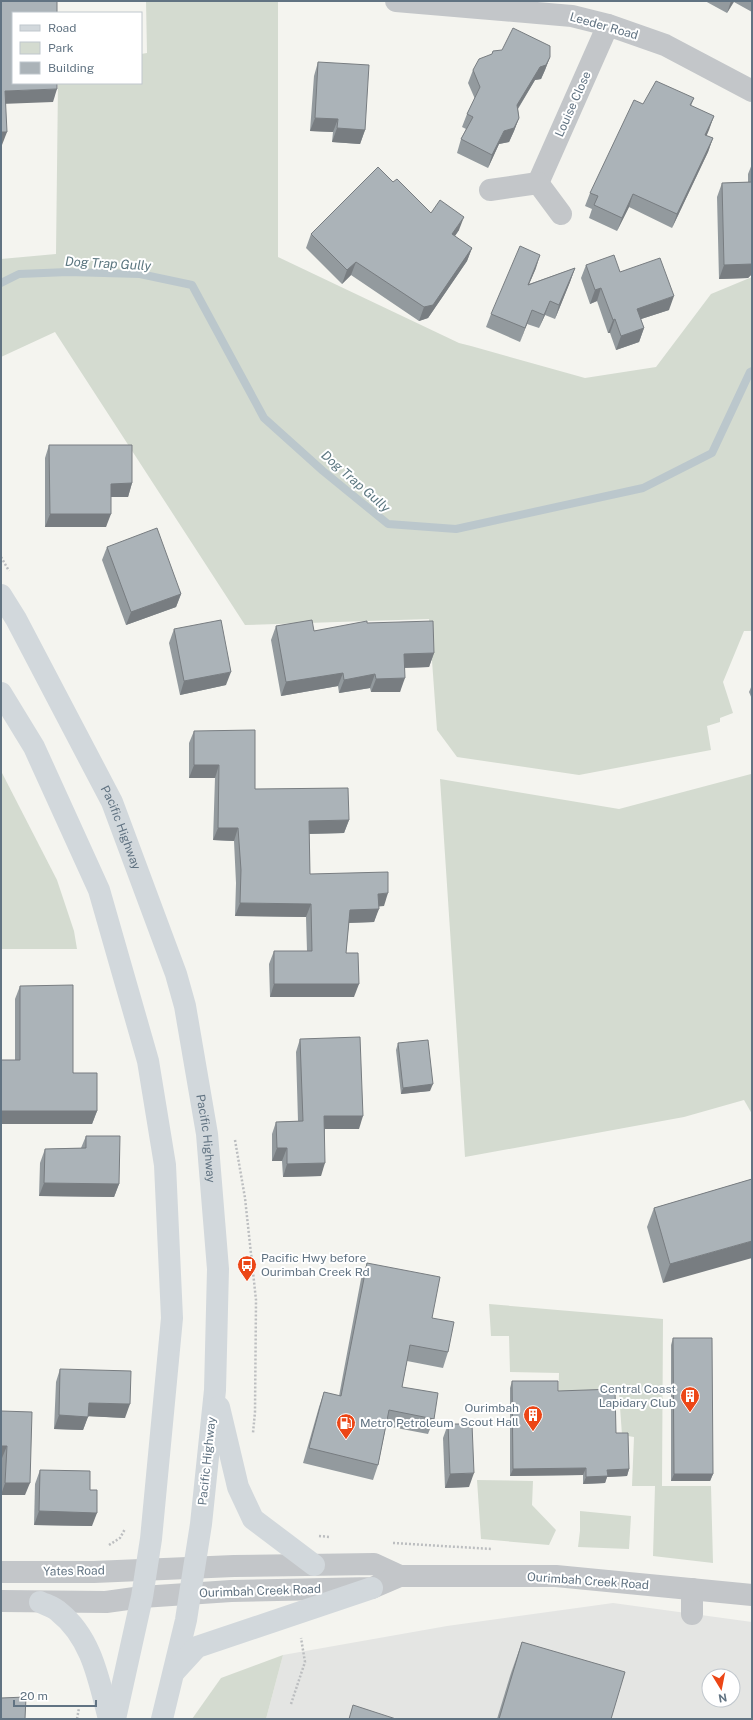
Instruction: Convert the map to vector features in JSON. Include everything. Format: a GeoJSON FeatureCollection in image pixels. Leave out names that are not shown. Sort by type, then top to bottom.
{"type":"FeatureCollection","features":[{"type":"Feature","properties":{"kind":"main road","name":"Pacific Highway"},"geometry":{"type":"LineString","coordinates":[[1,595],[16,619],[112,802],[186,1006],[207,1134],[218,1261],[215,1390],[190,1594],[174,1672],[162,1719]]}},
{"type":"Feature","properties":{"kind":"main road"},"geometry":{"type":"LineString","coordinates":[[1,693],[34,747],[99,890],[148,1061],[165,1165],[172,1318],[151,1539],[142,1597],[115,1719]]}},
{"type":"Feature","properties":{"kind":"main road"},"geometry":{"type":"LineString","coordinates":[[215,1390],[238,1487],[253,1519],[314,1565]]}},
{"type":"Feature","properties":{"kind":"main road"},"geometry":{"type":"LineString","coordinates":[[174,1672],[197,1647],[372,1588]]}},
{"type":"Feature","properties":{"kind":"main road"},"geometry":{"type":"LineString","coordinates":[[40,1602],[59,1611],[80,1634],[95,1665],[109,1719]]}},
{"type":"Feature","properties":{"kind":"street","name":"Leeder Road"},"geometry":{"type":"LineString","coordinates":[[396,1],[572,16],[608,25],[665,45],[752,91]]}},
{"type":"Feature","properties":{"kind":"street","name":"Louise Close"},"geometry":{"type":"LineString","coordinates":[[538,183],[608,25]]}},
{"type":"Feature","properties":{"kind":"street"},"geometry":{"type":"LineString","coordinates":[[490,190],[538,183],[561,214]]}},
{"type":"Feature","properties":{"kind":"street","name":"Ourimbah Creek Road"},"geometry":{"type":"LineString","coordinates":[[146,1569],[374,1564],[400,1576]]}},
{"type":"Feature","properties":{"kind":"street","name":"Yates Road"},"geometry":{"type":"LineString","coordinates":[[1,1572],[94,1572],[146,1569]]}},
{"type":"Feature","properties":{"kind":"street","name":"Ourimbah Creek Road"},"geometry":{"type":"LineString","coordinates":[[142,1597],[231,1591],[372,1588],[400,1576],[556,1576],[752,1595]]}},
{"type":"Feature","properties":{"kind":"street"},"geometry":{"type":"LineString","coordinates":[[692,1589],[692,1614]]}},
{"type":"Feature","properties":{"kind":"street"},"geometry":{"type":"LineString","coordinates":[[1,1601],[106,1602],[142,1597]]}},
{"type":"Feature","properties":{"kind":"path"},"geometry":{"type":"LineString","coordinates":[[103,1545],[111,1545],[120,1538],[127,1527]]}},
{"type":"Feature","properties":{"kind":"path"},"geometry":{"type":"LineString","coordinates":[[291,1704],[305,1662],[301,1636],[294,1637]]}},
{"type":"Feature","properties":{"kind":"path"},"geometry":{"type":"LineString","coordinates":[[77,1719],[81,1701]]}},
{"type":"Feature","properties":{"kind":"shaded area"},"geometry":{"type":"Polygon","coordinates":[[[613,1603],[752,1622],[752,1719],[266,1719],[283,1655],[447,1626],[613,1603]]]}},
{"type":"Feature","properties":{"kind":"green space"},"geometry":{"type":"Polygon","coordinates":[[[146,1],[278,1],[278,257],[459,343],[585,378],[656,367],[711,294],[752,277],[752,631],[744,631],[723,682],[733,713],[720,718],[720,722],[707,726],[711,750],[579,775],[457,757],[437,730],[429,619],[245,625],[55,332],[1,357],[1,259],[56,254],[58,84],[142,84],[142,54],[147,53],[146,1]]]}},
{"type":"Feature","properties":{"kind":"green space"},"geometry":{"type":"Polygon","coordinates":[[[1,771],[57,880],[74,931],[77,949],[1,949],[1,771]]]}},
{"type":"Feature","properties":{"kind":"green space"},"geometry":{"type":"Polygon","coordinates":[[[751,774],[752,1114],[744,1100],[684,1117],[465,1157],[440,779],[619,809],[751,774]]]}},
{"type":"Feature","properties":{"kind":"green space"},"geometry":{"type":"Polygon","coordinates":[[[489,1304],[663,1319],[662,1486],[711,1486],[713,1563],[653,1556],[655,1486],[632,1486],[634,1437],[622,1435],[619,1393],[577,1394],[557,1451],[559,1373],[510,1372],[509,1336],[491,1336],[489,1304]]]}},
{"type":"Feature","properties":{"kind":"green space"},"geometry":{"type":"Polygon","coordinates":[[[477,1480],[533,1481],[532,1505],[556,1530],[549,1545],[481,1539],[477,1480]]]}},
{"type":"Feature","properties":{"kind":"green space"},"geometry":{"type":"Polygon","coordinates":[[[580,1511],[631,1516],[629,1549],[578,1547],[580,1511]]]}},
{"type":"Feature","properties":{"kind":"green space"},"geometry":{"type":"Polygon","coordinates":[[[283,1655],[266,1719],[192,1719],[221,1678],[283,1655]]]}},
{"type":"Feature","properties":{"kind":"building"},"geometry":{"type":"Polygon","coordinates":[[[1,1],[57,1],[57,12],[12,12],[12,84],[57,84],[57,89],[5,91],[7,132],[1,132],[1,1]]]}},
{"type":"Feature","properties":{"kind":"building"},"geometry":{"type":"Polygon","coordinates":[[[513,28],[550,46],[550,57],[546,65],[540,67],[517,105],[519,118],[514,128],[504,131],[492,155],[461,139],[473,117],[467,114],[480,87],[473,70],[479,59],[492,54],[493,51],[502,50],[513,28]]]}},
{"type":"Feature","properties":{"kind":"building"},"geometry":{"type":"Polygon","coordinates":[[[318,62],[369,65],[365,130],[337,128],[338,119],[315,118],[318,62]]]}},
{"type":"Feature","properties":{"kind":"building"},"geometry":{"type":"Polygon","coordinates":[[[656,81],[694,98],[690,105],[714,116],[705,135],[713,138],[677,214],[633,194],[622,218],[594,205],[598,196],[590,193],[634,100],[643,104],[656,81]]]}},
{"type":"Feature","properties":{"kind":"building"},"geometry":{"type":"Polygon","coordinates":[[[378,167],[393,182],[397,179],[431,213],[440,200],[464,217],[452,234],[472,248],[433,305],[424,307],[356,262],[347,270],[311,234],[378,167]]]}},
{"type":"Feature","properties":{"kind":"building"},"geometry":{"type":"Polygon","coordinates":[[[752,182],[752,264],[724,265],[722,183],[752,182]]]}},
{"type":"Feature","properties":{"kind":"building"},"geometry":{"type":"Polygon","coordinates":[[[520,246],[540,255],[528,285],[575,268],[559,305],[550,301],[544,315],[532,310],[525,328],[491,314],[520,246]]]}},
{"type":"Feature","properties":{"kind":"building"},"geometry":{"type":"Polygon","coordinates":[[[614,255],[620,272],[660,258],[674,296],[637,309],[644,328],[621,336],[615,319],[613,320],[601,288],[595,290],[586,265],[614,255]]]}},
{"type":"Feature","properties":{"kind":"building"},"geometry":{"type":"Polygon","coordinates":[[[49,445],[132,445],[132,483],[111,484],[111,514],[50,514],[49,445]]]}},
{"type":"Feature","properties":{"kind":"building"},"geometry":{"type":"Polygon","coordinates":[[[157,528],[181,594],[131,612],[107,547],[157,528]]]}},
{"type":"Feature","properties":{"kind":"building"},"geometry":{"type":"Polygon","coordinates":[[[221,620],[231,672],[184,681],[174,629],[221,620]]]}},
{"type":"Feature","properties":{"kind":"building"},"geometry":{"type":"Polygon","coordinates":[[[312,620],[314,631],[367,621],[367,623],[433,621],[434,653],[404,654],[405,678],[376,679],[375,674],[344,680],[343,673],[286,682],[276,626],[312,620]]]}},
{"type":"Feature","properties":{"kind":"building"},"geometry":{"type":"Polygon","coordinates":[[[255,730],[255,789],[348,788],[349,820],[309,821],[310,874],[388,872],[388,893],[378,894],[379,909],[350,910],[346,953],[358,953],[359,984],[274,984],[274,951],[312,951],[311,904],[240,903],[241,870],[238,828],[218,828],[219,765],[194,765],[194,731],[255,730]]]}},
{"type":"Feature","properties":{"kind":"building"},"geometry":{"type":"Polygon","coordinates":[[[73,985],[73,1073],[97,1073],[97,1111],[1,1111],[1,1060],[20,1060],[20,986],[73,985]]]}},
{"type":"Feature","properties":{"kind":"building"},"geometry":{"type":"Polygon","coordinates":[[[360,1037],[363,1116],[324,1116],[325,1163],[287,1164],[287,1148],[277,1148],[276,1122],[303,1121],[300,1039],[360,1037]]]}},
{"type":"Feature","properties":{"kind":"building"},"geometry":{"type":"Polygon","coordinates":[[[428,1040],[433,1084],[403,1088],[398,1043],[428,1040]]]}},
{"type":"Feature","properties":{"kind":"building"},"geometry":{"type":"Polygon","coordinates":[[[86,1136],[120,1136],[119,1184],[44,1183],[45,1149],[86,1148],[86,1136]]]}},
{"type":"Feature","properties":{"kind":"building"},"geometry":{"type":"Polygon","coordinates":[[[752,1179],[752,1241],[670,1264],[654,1208],[752,1179]]]}},
{"type":"Feature","properties":{"kind":"building"},"geometry":{"type":"Polygon","coordinates":[[[367,1263],[440,1277],[432,1318],[454,1322],[448,1352],[410,1345],[402,1387],[438,1393],[434,1419],[389,1410],[378,1465],[309,1448],[324,1392],[341,1396],[367,1263]]]}},
{"type":"Feature","properties":{"kind":"building","name":"Central Coast Lapidary Club"},"geometry":{"type":"Polygon","coordinates":[[[673,1338],[712,1338],[713,1474],[674,1474],[673,1338]]]}},
{"type":"Feature","properties":{"kind":"building"},"geometry":{"type":"Polygon","coordinates":[[[60,1369],[131,1371],[130,1404],[89,1403],[88,1417],[59,1415],[60,1369]]]}},
{"type":"Feature","properties":{"kind":"building"},"geometry":{"type":"Polygon","coordinates":[[[512,1381],[558,1381],[558,1391],[615,1389],[616,1433],[628,1433],[629,1469],[607,1470],[608,1476],[586,1477],[586,1468],[513,1469],[512,1381]]]}},
{"type":"Feature","properties":{"kind":"building"},"geometry":{"type":"Polygon","coordinates":[[[1,1411],[32,1412],[30,1483],[5,1483],[7,1446],[1,1446],[1,1411]]]}},
{"type":"Feature","properties":{"kind":"building"},"geometry":{"type":"Polygon","coordinates":[[[448,1424],[472,1424],[474,1473],[450,1474],[448,1424]]]}},
{"type":"Feature","properties":{"kind":"building"},"geometry":{"type":"Polygon","coordinates":[[[40,1470],[90,1471],[90,1490],[97,1490],[97,1513],[39,1511],[40,1470]]]}},
{"type":"Feature","properties":{"kind":"building"},"geometry":{"type":"Polygon","coordinates":[[[522,1642],[625,1672],[611,1719],[499,1719],[522,1642]]]}},
{"type":"Feature","properties":{"kind":"building"},"geometry":{"type":"Polygon","coordinates":[[[26,1697],[25,1719],[1,1719],[1,1698],[26,1697]]]}},
{"type":"Feature","properties":{"kind":"building"},"geometry":{"type":"Polygon","coordinates":[[[353,1705],[396,1719],[349,1719],[353,1705]]]}},
{"type":"Feature","properties":{"kind":"waterway","name":"Dog Trap Gully"},"geometry":{"type":"LineString","coordinates":[[1,283],[19,274],[68,272],[140,274],[192,285],[264,418],[323,471],[388,524],[456,529],[643,488],[712,453],[750,372],[752,371]]}},
{"type":"Feature","properties":{"kind":"place","name":"Pacific Hwy before Ourimbah Creek Rd"},"geometry":{"type":"Point","coordinates":[247,1282]}},
{"type":"Feature","properties":{"kind":"place","name":"Central Coast Lapidary Club"},"geometry":{"type":"Point","coordinates":[690,1413]}},
{"type":"Feature","properties":{"kind":"place","name":"Ourimbah Scout Hall"},"geometry":{"type":"Point","coordinates":[533,1432]}},
{"type":"Feature","properties":{"kind":"place","name":"Metro Petroleum"},"geometry":{"type":"Point","coordinates":[346,1440]}}]}
